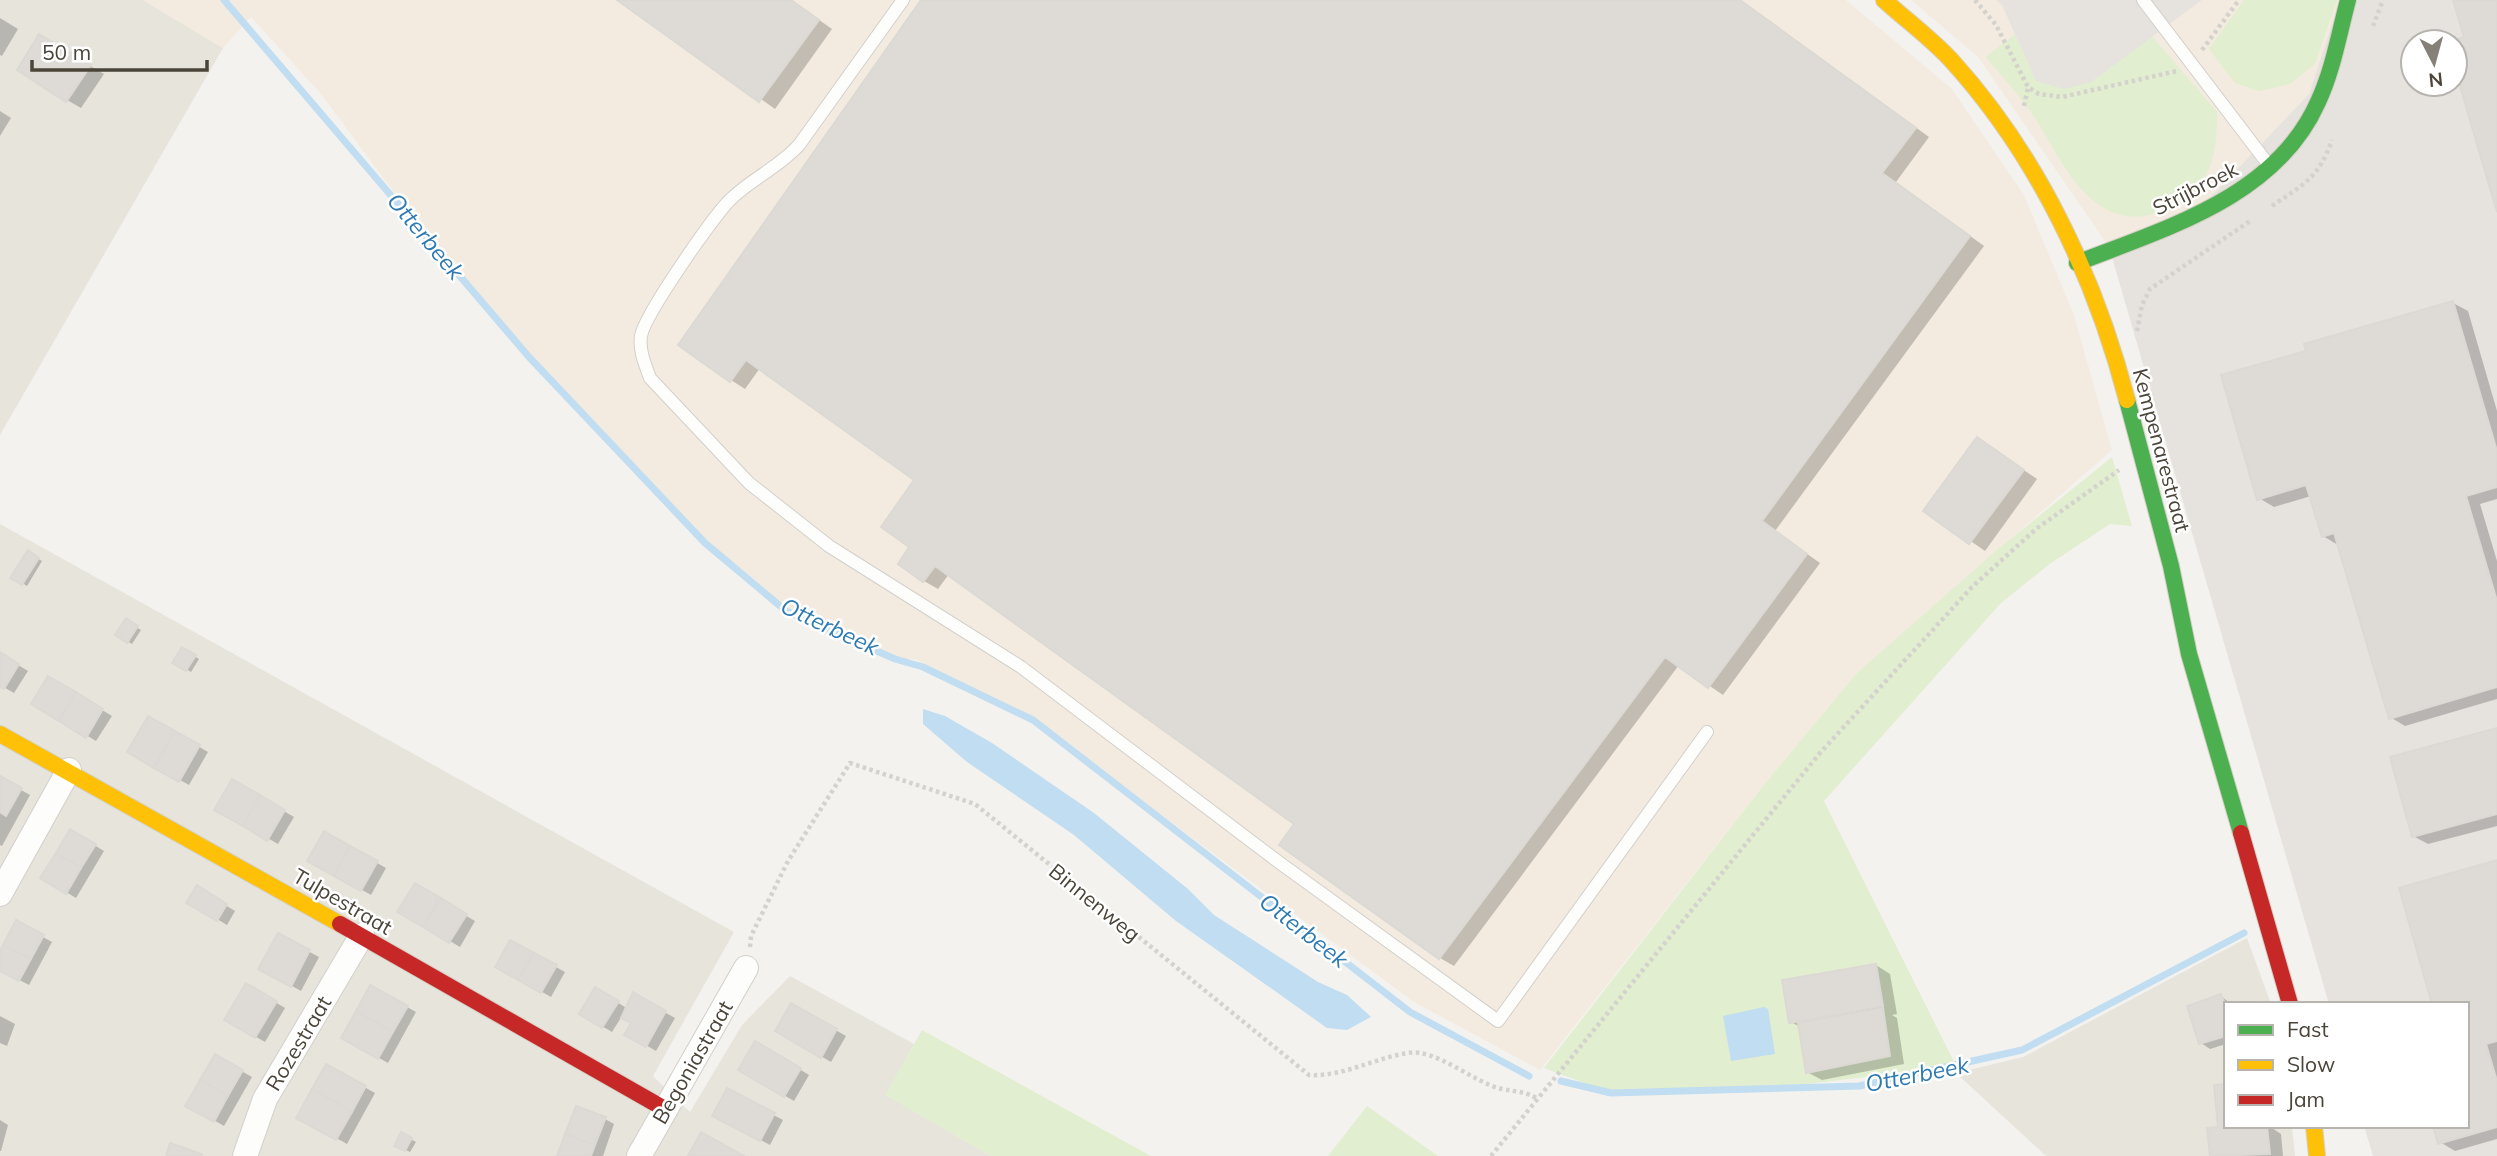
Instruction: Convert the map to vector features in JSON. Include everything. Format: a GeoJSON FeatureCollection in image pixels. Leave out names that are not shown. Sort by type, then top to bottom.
{"type":"FeatureCollection","features":[{"type":"Feature","properties":{"kind":"street","name":"Kempenarestraat"},"geometry":{"type":"LineString","coordinates":[[1884,0],[1950,59],[1994,111],[2045,190],[2077,263],[2118,365],[2143,451],[2184,620],[2189,654],[2289,1002]]}},
{"type":"Feature","properties":{"kind":"street","name":"Strijbroek"},"geometry":{"type":"LineString","coordinates":[[2077,263],[2208,209],[2234,196],[2272,168],[2312,115],[2323,88],[2348,0]]}},
{"type":"Feature","properties":{"kind":"street","name":"Kempenarestraat"},"geometry":{"type":"LineString","coordinates":[[2077,263],[2087,318],[2102,375]]}},
{"type":"Feature","properties":{"kind":"street","name":"Kempenarestraat"},"geometry":{"type":"LineString","coordinates":[[2127,468],[2175,624],[2189,654]]}},
{"type":"Feature","properties":{"kind":"street","name":"Tulpestraat"},"geometry":{"type":"LineString","coordinates":[[0,734],[362,935],[663,1108]]}},
{"type":"Feature","properties":{"kind":"street"},"geometry":{"type":"LineString","coordinates":[[0,894],[69,770]]}},
{"type":"Feature","properties":{"kind":"street","name":"Rozestraat"},"geometry":{"type":"LineString","coordinates":[[244,1156],[265,1099],[362,935]]}},
{"type":"Feature","properties":{"kind":"street","name":"Begoniastraat"},"geometry":{"type":"LineString","coordinates":[[639,1156],[663,1108],[746,968]]}},
{"type":"Feature","properties":{"kind":"street"},"geometry":{"type":"LineString","coordinates":[[2314,1128],[2317,1156]]}},
{"type":"Feature","properties":{"kind":"lane"},"geometry":{"type":"LineString","coordinates":[[903,0],[799,145],[782,164],[751,181],[729,200],[648,313],[641,336],[642,357],[650,377],[749,483],[829,546],[1021,667],[1269,855],[1498,1021],[1707,732]]}},
{"type":"Feature","properties":{"kind":"lane"},"geometry":{"type":"LineString","coordinates":[[2143,0],[2272,168]]}},
{"type":"Feature","properties":{"kind":"path"},"geometry":{"type":"LineString","coordinates":[[1975,0],[1996,25],[2028,87],[2039,94],[2062,97],[2169,75],[2210,44],[2239,0]]}},
{"type":"Feature","properties":{"kind":"path"},"geometry":{"type":"LineString","coordinates":[[2370,36],[2383,0]]}},
{"type":"Feature","properties":{"kind":"path"},"geometry":{"type":"LineString","coordinates":[[2267,209],[2316,174],[2322,166],[2337,127]]}},
{"type":"Feature","properties":{"kind":"path"},"geometry":{"type":"LineString","coordinates":[[2137,339],[2138,317],[2150,289],[2257,216]]}},
{"type":"Feature","properties":{"kind":"path"},"geometry":{"type":"LineString","coordinates":[[1491,1156],[1820,753],[1972,587],[2036,529],[2114,472],[2127,468]]}},
{"type":"Feature","properties":{"kind":"path","name":"Binnenweg"},"geometry":{"type":"LineString","coordinates":[[746,968],[751,936],[788,861],[850,763],[975,804],[1308,1075],[1326,1076],[1410,1052],[1424,1054],[1501,1089],[1526,1091],[1538,1099]]}},
{"type":"Feature","properties":{"kind":"shaded area"},"geometry":{"type":"Polygon","coordinates":[[[0,0],[143,0],[223,48],[0,435],[0,0]]]}},
{"type":"Feature","properties":{"kind":"shaded area"},"geometry":{"type":"Polygon","coordinates":[[[143,0],[1846,0],[1952,89],[2024,195],[2074,315],[2112,450],[1856,674],[1763,786],[1540,1070],[1414,1002],[1033,720],[915,659],[895,659],[786,611],[705,543],[529,357],[433,245],[321,94],[251,17],[223,48],[143,0]]]}},
{"type":"Feature","properties":{"kind":"shaded area"},"geometry":{"type":"Polygon","coordinates":[[[1911,0],[2340,0],[2309,94],[2200,208],[2109,247],[1978,57],[1911,0]]]}},
{"type":"Feature","properties":{"kind":"shaded area"},"geometry":{"type":"Polygon","coordinates":[[[1996,0],[2202,0],[2091,82],[2064,89],[2036,81],[2002,5],[1996,0]]]}},
{"type":"Feature","properties":{"kind":"shaded area"},"geometry":{"type":"Polygon","coordinates":[[[2340,0],[2497,0],[2497,1156],[2373,1156],[2365,1128],[2469,1128],[2469,1002],[2328,1002],[2109,247],[2200,208],[2309,94],[2340,0]]]}},
{"type":"Feature","properties":{"kind":"shaded area"},"geometry":{"type":"Polygon","coordinates":[[[0,524],[734,932],[653,1076],[690,1112],[742,1025],[790,976],[914,1044],[886,1095],[991,1156],[0,1156],[0,524]]]}},
{"type":"Feature","properties":{"kind":"shaded area"},"geometry":{"type":"Polygon","coordinates":[[[2247,938],[2270,1002],[2224,1002],[2224,1128],[2292,1128],[2295,1156],[2046,1156],[1956,1073],[2023,1057],[2247,938]]]}},
{"type":"Feature","properties":{"kind":"green space"},"geometry":{"type":"Polygon","coordinates":[[[2244,0],[2337,0],[2315,64],[2290,84],[2259,91],[2235,83],[2209,49],[2244,0]]]}},
{"type":"Feature","properties":{"kind":"green space"},"geometry":{"type":"Polygon","coordinates":[[[2015,34],[2036,81],[2091,82],[2152,36],[2217,112],[2211,165],[2191,197],[2169,211],[2128,216],[2109,211],[2093,200],[2065,168],[2033,115],[1986,57],[2015,34]]]}},
{"type":"Feature","properties":{"kind":"green space"},"geometry":{"type":"Polygon","coordinates":[[[2112,457],[2132,526],[2110,524],[2051,563],[2001,603],[1824,801],[1954,1062],[1935,1069],[1807,1084],[1611,1093],[1544,1068],[1763,786],[1856,674],[1998,549],[2112,457]]]}},
{"type":"Feature","properties":{"kind":"green space"},"geometry":{"type":"Polygon","coordinates":[[[922,1030],[1151,1156],[991,1156],[885,1095],[922,1030]]]}},
{"type":"Feature","properties":{"kind":"green space"},"geometry":{"type":"Polygon","coordinates":[[[1367,1106],[1438,1156],[1328,1156],[1367,1106]]]}},
{"type":"Feature","properties":{"kind":"water"},"geometry":{"type":"Polygon","coordinates":[[[923,709],[945,716],[992,743],[1094,813],[1188,889],[1214,915],[1318,982],[1347,995],[1371,1017],[1347,1030],[1327,1028],[1176,921],[1074,835],[967,762],[923,724],[923,709]]]}},
{"type":"Feature","properties":{"kind":"water"},"geometry":{"type":"Polygon","coordinates":[[[1764,1007],[1768,1009],[1775,1054],[1731,1061],[1723,1016],[1764,1007]]]}},
{"type":"Feature","properties":{"kind":"building"},"geometry":{"type":"Polygon","coordinates":[[[617,0],[791,0],[819,20],[759,102],[617,0]]]}},
{"type":"Feature","properties":{"kind":"building"},"geometry":{"type":"Polygon","coordinates":[[[921,0],[1740,0],[1916,128],[1882,173],[1970,236],[1762,521],[1807,554],[1708,688],[1665,657],[1439,959],[1279,845],[1294,824],[935,566],[923,582],[898,564],[909,547],[881,527],[914,480],[746,360],[730,382],[678,345],[921,0]]]}},
{"type":"Feature","properties":{"kind":"building"},"geometry":{"type":"Polygon","coordinates":[[[2453,0],[2497,0],[2497,212],[2464,98],[2469,98],[2469,28],[2461,28],[2453,0]]]}},
{"type":"Feature","properties":{"kind":"building"},"geometry":{"type":"Polygon","coordinates":[[[39,34],[91,65],[66,102],[17,70],[39,34]]]}},
{"type":"Feature","properties":{"kind":"building"},"geometry":{"type":"Polygon","coordinates":[[[2453,301],[2497,451],[2497,487],[2466,496],[2497,601],[2497,687],[2389,719],[2334,533],[2322,537],[2306,485],[2257,500],[2221,375],[2306,351],[2304,344],[2453,301]]]}},
{"type":"Feature","properties":{"kind":"building"},"geometry":{"type":"Polygon","coordinates":[[[1977,437],[2024,470],[1969,544],[1923,511],[1977,437]]]}},
{"type":"Feature","properties":{"kind":"building"},"geometry":{"type":"Polygon","coordinates":[[[28,550],[39,558],[22,585],[10,578],[28,550]]]}},
{"type":"Feature","properties":{"kind":"building"},"geometry":{"type":"Polygon","coordinates":[[[126,618],[138,626],[127,643],[115,635],[126,618]]]}},
{"type":"Feature","properties":{"kind":"building"},"geometry":{"type":"Polygon","coordinates":[[[182,647],[196,655],[186,671],[172,663],[182,647]]]}},
{"type":"Feature","properties":{"kind":"building"},"geometry":{"type":"Polygon","coordinates":[[[0,652],[19,664],[4,689],[0,687],[0,652]]]}},
{"type":"Feature","properties":{"kind":"building"},"geometry":{"type":"Polygon","coordinates":[[[48,676],[76,692],[59,721],[31,704],[48,676]]]}},
{"type":"Feature","properties":{"kind":"building"},"geometry":{"type":"Polygon","coordinates":[[[76,692],[103,709],[86,738],[59,721],[76,692]]]}},
{"type":"Feature","properties":{"kind":"building"},"geometry":{"type":"Polygon","coordinates":[[[148,716],[175,731],[154,768],[127,752],[148,716]]]}},
{"type":"Feature","properties":{"kind":"building"},"geometry":{"type":"Polygon","coordinates":[[[2497,728],[2497,814],[2412,837],[2390,757],[2497,728]]]}},
{"type":"Feature","properties":{"kind":"building"},"geometry":{"type":"Polygon","coordinates":[[[175,731],[200,745],[179,782],[154,768],[175,731]]]}},
{"type":"Feature","properties":{"kind":"building"},"geometry":{"type":"Polygon","coordinates":[[[0,776],[22,788],[6,816],[0,812],[0,776]]]}},
{"type":"Feature","properties":{"kind":"building"},"geometry":{"type":"Polygon","coordinates":[[[232,779],[260,795],[243,826],[214,810],[232,779]]]}},
{"type":"Feature","properties":{"kind":"building"},"geometry":{"type":"Polygon","coordinates":[[[260,795],[285,810],[267,841],[243,826],[260,795]]]}},
{"type":"Feature","properties":{"kind":"building"},"geometry":{"type":"Polygon","coordinates":[[[70,829],[96,844],[81,868],[56,853],[70,829]]]}},
{"type":"Feature","properties":{"kind":"building"},"geometry":{"type":"Polygon","coordinates":[[[324,831],[350,846],[334,876],[307,861],[324,831]]]}},
{"type":"Feature","properties":{"kind":"building"},"geometry":{"type":"Polygon","coordinates":[[[350,846],[378,861],[361,891],[334,876],[350,846]]]}},
{"type":"Feature","properties":{"kind":"building"},"geometry":{"type":"Polygon","coordinates":[[[56,853],[81,868],[66,894],[40,878],[56,853]]]}},
{"type":"Feature","properties":{"kind":"building"},"geometry":{"type":"Polygon","coordinates":[[[2497,860],[2497,1041],[2486,1044],[2497,1081],[2497,1127],[2438,1144],[2434,1128],[2469,1128],[2469,1002],[2431,1002],[2399,888],[2497,860]]]}},
{"type":"Feature","properties":{"kind":"building"},"geometry":{"type":"Polygon","coordinates":[[[415,883],[441,898],[423,927],[397,912],[415,883]]]}},
{"type":"Feature","properties":{"kind":"building"},"geometry":{"type":"Polygon","coordinates":[[[197,885],[227,904],[217,921],[186,903],[197,885]]]}},
{"type":"Feature","properties":{"kind":"building"},"geometry":{"type":"Polygon","coordinates":[[[441,898],[467,914],[449,943],[423,927],[441,898]]]}},
{"type":"Feature","properties":{"kind":"building"},"geometry":{"type":"Polygon","coordinates":[[[16,920],[44,935],[31,959],[3,945],[16,920]]]}},
{"type":"Feature","properties":{"kind":"building"},"geometry":{"type":"Polygon","coordinates":[[[278,933],[310,950],[291,987],[258,969],[278,933]]]}},
{"type":"Feature","properties":{"kind":"building"},"geometry":{"type":"Polygon","coordinates":[[[510,940],[534,953],[518,980],[495,967],[510,940]]]}},
{"type":"Feature","properties":{"kind":"building"},"geometry":{"type":"Polygon","coordinates":[[[3,945],[31,959],[19,981],[0,971],[0,951],[3,945]]]}},
{"type":"Feature","properties":{"kind":"building"},"geometry":{"type":"Polygon","coordinates":[[[534,953],[557,965],[541,993],[518,980],[534,953]]]}},
{"type":"Feature","properties":{"kind":"building"},"geometry":{"type":"Polygon","coordinates":[[[1876,964],[1883,1006],[1789,1023],[1782,980],[1876,964]]]}},
{"type":"Feature","properties":{"kind":"building"},"geometry":{"type":"Polygon","coordinates":[[[246,983],[277,1001],[255,1038],[224,1020],[246,983]]]}},
{"type":"Feature","properties":{"kind":"building"},"geometry":{"type":"Polygon","coordinates":[[[370,985],[408,1006],[393,1032],[356,1011],[370,985]]]}},
{"type":"Feature","properties":{"kind":"building"},"geometry":{"type":"Polygon","coordinates":[[[595,987],[619,1001],[602,1028],[579,1014],[595,987]]]}},
{"type":"Feature","properties":{"kind":"building"},"geometry":{"type":"Polygon","coordinates":[[[633,992],[666,1011],[646,1047],[624,1035],[631,1023],[621,1018],[633,992]]]}},
{"type":"Feature","properties":{"kind":"building"},"geometry":{"type":"Polygon","coordinates":[[[2221,994],[2224,1002],[2224,1037],[2199,1044],[2187,1006],[2221,994]]]}},
{"type":"Feature","properties":{"kind":"building"},"geometry":{"type":"Polygon","coordinates":[[[791,1003],[837,1029],[821,1058],[775,1031],[791,1003]]]}},
{"type":"Feature","properties":{"kind":"building"},"geometry":{"type":"Polygon","coordinates":[[[1883,1008],[1890,1056],[1806,1073],[1798,1023],[1883,1008]]]}},
{"type":"Feature","properties":{"kind":"building"},"geometry":{"type":"Polygon","coordinates":[[[356,1011],[393,1032],[378,1059],[341,1038],[356,1011]]]}},
{"type":"Feature","properties":{"kind":"building"},"geometry":{"type":"Polygon","coordinates":[[[755,1041],[801,1068],[784,1097],[738,1070],[755,1041]]]}},
{"type":"Feature","properties":{"kind":"building"},"geometry":{"type":"Polygon","coordinates":[[[215,1054],[243,1070],[228,1096],[200,1080],[215,1054]]]}},
{"type":"Feature","properties":{"kind":"building"},"geometry":{"type":"Polygon","coordinates":[[[326,1064],[366,1086],[352,1112],[312,1089],[326,1064]]]}},
{"type":"Feature","properties":{"kind":"building"},"geometry":{"type":"Polygon","coordinates":[[[200,1080],[228,1096],[214,1122],[185,1106],[200,1080]]]}},
{"type":"Feature","properties":{"kind":"building"},"geometry":{"type":"Polygon","coordinates":[[[2224,1084],[2224,1128],[2267,1128],[2270,1154],[2210,1156],[2207,1128],[2218,1127],[2214,1085],[2224,1084]]]}},
{"type":"Feature","properties":{"kind":"building"},"geometry":{"type":"Polygon","coordinates":[[[727,1088],[775,1113],[760,1141],[712,1116],[727,1088]]]}},
{"type":"Feature","properties":{"kind":"building"},"geometry":{"type":"Polygon","coordinates":[[[312,1089],[352,1112],[336,1140],[296,1118],[312,1089]]]}},
{"type":"Feature","properties":{"kind":"building"},"geometry":{"type":"Polygon","coordinates":[[[576,1106],[606,1117],[595,1145],[565,1134],[576,1106]]]}},
{"type":"Feature","properties":{"kind":"building"},"geometry":{"type":"Polygon","coordinates":[[[401,1132],[412,1138],[405,1151],[394,1146],[401,1132]]]}},
{"type":"Feature","properties":{"kind":"building"},"geometry":{"type":"Polygon","coordinates":[[[701,1132],[744,1156],[688,1156],[701,1132]]]}},
{"type":"Feature","properties":{"kind":"building"},"geometry":{"type":"Polygon","coordinates":[[[565,1134],[595,1145],[591,1156],[557,1156],[565,1134]]]}},
{"type":"Feature","properties":{"kind":"building"},"geometry":{"type":"Polygon","coordinates":[[[170,1143],[202,1154],[166,1156],[170,1143]]]}},
{"type":"Feature","properties":{"kind":"waterway","name":"Otterbeek"},"geometry":{"type":"LineString","coordinates":[[224,0],[529,357],[705,543],[786,611],[895,659],[923,667],[1033,720],[1410,1012],[1529,1076]]}},
{"type":"Feature","properties":{"kind":"waterway","name":"Otterbeek"},"geometry":{"type":"LineString","coordinates":[[1561,1081],[1611,1093],[1859,1086],[2022,1050],[2244,933]]}},
{"type":"Feature","properties":{"kind":"traffic: fast"},"geometry":{"type":"LineString","coordinates":[[2077,263],[2181,222],[2215,205],[2247,185],[2275,162],[2299,135],[2318,102],[2332,65],[2348,0]]}},
{"type":"Feature","properties":{"kind":"traffic: fast"},"geometry":{"type":"LineString","coordinates":[[2127,400],[2171,566],[2189,654],[2241,833]]}},
{"type":"Feature","properties":{"kind":"traffic: slow"},"geometry":{"type":"LineString","coordinates":[[1884,0],[1952,61],[1983,98],[2037,178],[2060,220],[2098,308],[2127,400]]}},
{"type":"Feature","properties":{"kind":"traffic: slow"},"geometry":{"type":"LineString","coordinates":[[0,734],[340,924]]}},
{"type":"Feature","properties":{"kind":"traffic: slow"},"geometry":{"type":"LineString","coordinates":[[2314,1128],[2317,1156]]}},
{"type":"Feature","properties":{"kind":"traffic: jam"},"geometry":{"type":"LineString","coordinates":[[2241,833],[2289,1002]]}},
{"type":"Feature","properties":{"kind":"traffic: jam"},"geometry":{"type":"LineString","coordinates":[[340,924],[663,1108]]}}]}
